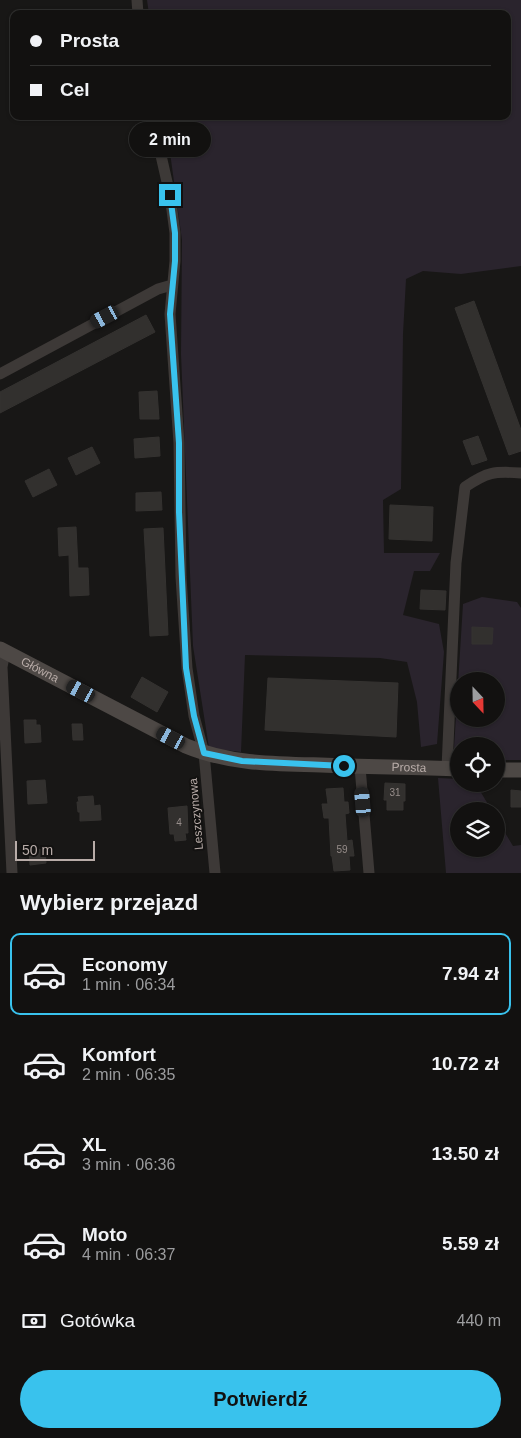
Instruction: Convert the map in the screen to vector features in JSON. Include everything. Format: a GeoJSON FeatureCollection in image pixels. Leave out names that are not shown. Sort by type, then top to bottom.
{"type":"FeatureCollection","features":[{"type":"Feature","properties":{"kind":"street","name":"Leszczynowa"},"geometry":{"type":"LineString","coordinates":[[153,120],[173,215],[175,247],[170,314],[179,443],[179,504],[186,668],[194,716],[204,753],[215,873]]}},
{"type":"Feature","properties":{"kind":"street"},"geometry":{"type":"LineString","coordinates":[[0,374],[158,289],[172,285]]}},
{"type":"Feature","properties":{"kind":"street"},"geometry":{"type":"LineString","coordinates":[[453,737],[456,563],[465,487],[479,477],[495,471],[521,472]]}},
{"type":"Feature","properties":{"kind":"street"},"geometry":{"type":"LineString","coordinates":[[3,650],[2,667],[12,873]]}},
{"type":"Feature","properties":{"kind":"street","name":"Główna"},"geometry":{"type":"LineString","coordinates":[[3,650],[186,746]]}},
{"type":"Feature","properties":{"kind":"street","name":"Prosta"},"geometry":{"type":"LineString","coordinates":[[186,746],[204,753],[242,761],[360,767],[450,768]]}},
{"type":"Feature","properties":{"kind":"street"},"geometry":{"type":"LineString","coordinates":[[360,767],[369,873]]}},
{"type":"Feature","properties":{"kind":"street"},"geometry":{"type":"LineString","coordinates":[[505,770],[521,770]]}},
{"type":"Feature","properties":{"kind":"shaded area"},"geometry":{"type":"Polygon","coordinates":[[[147,0],[521,0],[521,266],[461,274],[423,271],[406,279],[403,334],[401,489],[383,500],[384,553],[440,553],[430,571],[414,571],[403,615],[439,624],[444,652],[437,744],[421,747],[417,702],[407,662],[380,658],[245,655],[241,752],[209,748],[193,646],[181,354],[182,240],[166,120],[511,120],[511,10],[148,10],[147,0]]]}},
{"type":"Feature","properties":{"kind":"shaded area"},"geometry":{"type":"Polygon","coordinates":[[[482,597],[517,602],[521,608],[521,760],[505,760],[505,737],[455,737],[455,728],[505,728],[505,672],[459,672],[463,604],[482,597]]]}},
{"type":"Feature","properties":{"kind":"shaded area"},"geometry":{"type":"Polygon","coordinates":[[[438,778],[450,779],[450,792],[481,792],[487,802],[450,802],[450,857],[505,857],[505,833],[513,846],[521,845],[521,873],[446,873],[438,778]]]}},
{"type":"Feature","properties":{"kind":"building"},"geometry":{"type":"Polygon","coordinates":[[[474,301],[521,430],[521,451],[509,455],[455,308],[474,301]]]}},
{"type":"Feature","properties":{"kind":"building"},"geometry":{"type":"Polygon","coordinates":[[[146,315],[155,332],[0,413],[0,392],[146,315]]]}},
{"type":"Feature","properties":{"kind":"building"},"geometry":{"type":"Polygon","coordinates":[[[157,391],[159,419],[140,419],[139,392],[157,391]]]}},
{"type":"Feature","properties":{"kind":"building"},"geometry":{"type":"Polygon","coordinates":[[[478,436],[487,460],[472,465],[463,441],[478,436]]]}},
{"type":"Feature","properties":{"kind":"building"},"geometry":{"type":"Polygon","coordinates":[[[159,437],[160,456],[135,458],[134,439],[159,437]]]}},
{"type":"Feature","properties":{"kind":"building"},"geometry":{"type":"Polygon","coordinates":[[[92,447],[100,463],[76,475],[68,458],[92,447]]]}},
{"type":"Feature","properties":{"kind":"building"},"geometry":{"type":"Polygon","coordinates":[[[49,469],[57,485],[33,497],[25,481],[49,469]]]}},
{"type":"Feature","properties":{"kind":"building"},"geometry":{"type":"Polygon","coordinates":[[[161,492],[162,510],[136,511],[136,493],[161,492]]]}},
{"type":"Feature","properties":{"kind":"building"},"geometry":{"type":"Polygon","coordinates":[[[390,505],[433,507],[432,541],[389,539],[390,505]]]}},
{"type":"Feature","properties":{"kind":"building"},"geometry":{"type":"Polygon","coordinates":[[[76,527],[78,568],[88,568],[89,595],[70,596],[69,555],[59,556],[58,528],[76,527]]]}},
{"type":"Feature","properties":{"kind":"building"},"geometry":{"type":"Polygon","coordinates":[[[163,528],[168,635],[150,636],[144,529],[163,528]]]}},
{"type":"Feature","properties":{"kind":"building"},"geometry":{"type":"Polygon","coordinates":[[[421,590],[446,591],[445,610],[420,609],[421,590]]]}},
{"type":"Feature","properties":{"kind":"building"},"geometry":{"type":"Polygon","coordinates":[[[472,627],[493,628],[492,644],[472,644],[472,627]]]}},
{"type":"Feature","properties":{"kind":"building"},"geometry":{"type":"Polygon","coordinates":[[[142,677],[168,692],[157,712],[131,697],[142,677]]]}},
{"type":"Feature","properties":{"kind":"building"},"geometry":{"type":"Polygon","coordinates":[[[268,678],[398,683],[396,737],[265,730],[268,678]]]}},
{"type":"Feature","properties":{"kind":"building"},"geometry":{"type":"Polygon","coordinates":[[[24,720],[36,720],[36,725],[40,725],[41,742],[25,743],[24,720]]]}},
{"type":"Feature","properties":{"kind":"building"},"geometry":{"type":"Polygon","coordinates":[[[72,724],[82,724],[83,740],[73,740],[72,724]]]}},
{"type":"Feature","properties":{"kind":"building"},"geometry":{"type":"Polygon","coordinates":[[[45,780],[47,803],[28,804],[27,781],[45,780]]]}},
{"type":"Feature","properties":{"kind":"building"},"geometry":{"type":"Polygon","coordinates":[[[385,783],[405,784],[403,810],[387,810],[387,800],[384,800],[385,783]]]}},
{"type":"Feature","properties":{"kind":"building"},"geometry":{"type":"Polygon","coordinates":[[[343,788],[344,802],[348,802],[349,813],[345,814],[347,841],[352,840],[354,856],[349,856],[350,870],[334,871],[331,856],[329,818],[324,818],[322,804],[328,804],[326,789],[343,788]]]}},
{"type":"Feature","properties":{"kind":"building"},"geometry":{"type":"Polygon","coordinates":[[[511,790],[521,791],[521,807],[511,807],[511,790]]]}},
{"type":"Feature","properties":{"kind":"building"},"geometry":{"type":"Polygon","coordinates":[[[93,796],[94,806],[100,805],[101,820],[80,821],[78,797],[93,796]]]}},
{"type":"Feature","properties":{"kind":"building"},"geometry":{"type":"Polygon","coordinates":[[[187,806],[188,833],[185,833],[186,840],[175,841],[174,834],[170,834],[168,808],[187,806]]]}},
{"type":"Feature","properties":{"kind":"building"},"geometry":{"type":"Polygon","coordinates":[[[36,849],[45,850],[46,863],[30,865],[29,851],[36,849]]]}},
{"type":"Feature","properties":{"kind":"route"},"geometry":{"type":"LineString","coordinates":[[170,195],[175,233],[175,261],[170,314],[179,443],[179,512],[186,668],[200,743],[204,753],[235,760],[280,764],[344,766]]}}]}
